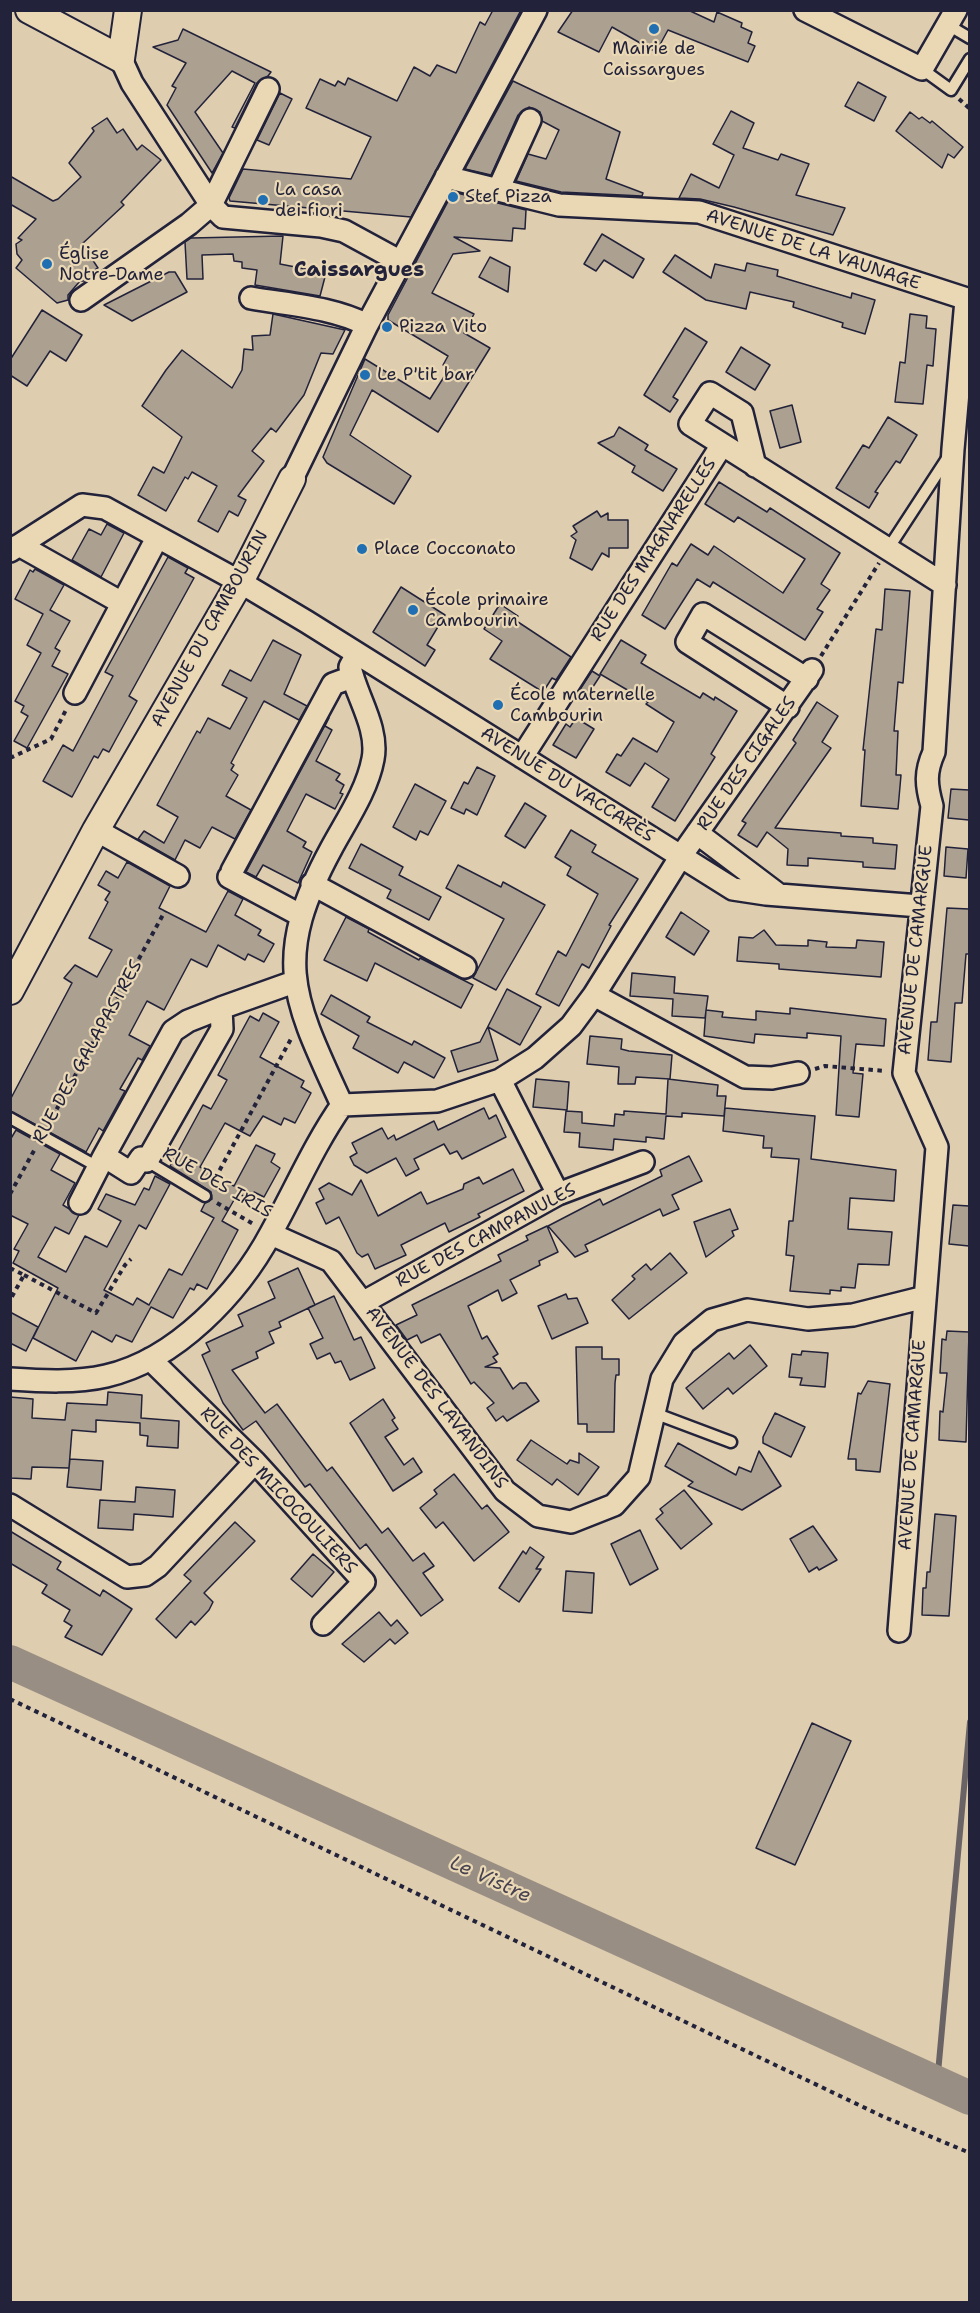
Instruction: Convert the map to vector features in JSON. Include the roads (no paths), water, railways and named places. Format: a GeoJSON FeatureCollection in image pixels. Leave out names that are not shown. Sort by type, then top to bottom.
{"type":"FeatureCollection","features":[{"type":"Feature","properties":{"kind":"street"},"geometry":{"type":"LineString","coordinates":[[29,10],[121,59]]}},
{"type":"Feature","properties":{"kind":"street"},"geometry":{"type":"LineString","coordinates":[[128,10],[121,59],[132,83],[211,205],[223,217],[321,226],[344,231],[401,262]]}},
{"type":"Feature","properties":{"kind":"street","name":"AVENUE DU CAMBOURIN"},"geometry":{"type":"LineString","coordinates":[[10,991],[96,830],[240,582],[367,325],[536,10]]}},
{"type":"Feature","properties":{"kind":"street"},"geometry":{"type":"LineString","coordinates":[[805,10],[922,69],[952,18]]}},
{"type":"Feature","properties":{"kind":"street"},"geometry":{"type":"LineString","coordinates":[[81,300],[189,224],[211,205],[268,89]]}},
{"type":"Feature","properties":{"kind":"street"},"geometry":{"type":"LineString","coordinates":[[498,190],[530,120]]}},
{"type":"Feature","properties":{"kind":"street","name":"AVENUE DE LA VAUNAGE"},"geometry":{"type":"LineString","coordinates":[[446,177],[559,205],[699,212],[968,300]]}},
{"type":"Feature","properties":{"kind":"street"},"geometry":{"type":"LineString","coordinates":[[251,298],[319,309],[354,318],[367,325]]}},
{"type":"Feature","properties":{"kind":"street","name":"AVENUE DE CAMARGUE"},"geometry":{"type":"LineString","coordinates":[[898,1631],[937,1147],[904,1073],[932,806],[926,787],[926,769],[934,752],[953,449],[968,300]]}},
{"type":"Feature","properties":{"kind":"street"},"geometry":{"type":"LineString","coordinates":[[722,445],[690,424],[710,393],[742,413],[755,466]]}},
{"type":"Feature","properties":{"kind":"street","name":"RUE DES MAGNARELLES"},"geometry":{"type":"LineString","coordinates":[[522,757],[722,445],[884,554],[945,585]]}},
{"type":"Feature","properties":{"kind":"street","name":"AVENUE DU VACCARÈS"},"geometry":{"type":"LineString","coordinates":[[15,548],[82,505],[105,508],[240,582],[733,889],[779,895],[920,906]]}},
{"type":"Feature","properties":{"kind":"street"},"geometry":{"type":"LineString","coordinates":[[75,693],[158,538]]}},
{"type":"Feature","properties":{"kind":"street"},"geometry":{"type":"LineString","coordinates":[[15,548],[123,603]]}},
{"type":"Feature","properties":{"kind":"street","name":"RUE DES CIGALES"},"geometry":{"type":"LineString","coordinates":[[342,1105],[437,1101],[500,1080],[536,1058],[571,1026],[594,995],[681,856],[788,707],[809,675],[703,614],[687,642],[788,707]]}},
{"type":"Feature","properties":{"kind":"street"},"geometry":{"type":"LineString","coordinates":[[10,1379],[43,1381],[106,1376],[150,1359],[203,1322],[244,1277],[271,1234],[319,1139],[342,1105],[303,1018],[294,982],[294,947],[300,915],[312,884],[364,786],[374,757],[369,723],[350,667],[357,654]]}},
{"type":"Feature","properties":{"kind":"street"},"geometry":{"type":"LineString","coordinates":[[300,915],[230,874],[333,684],[352,677]]}},
{"type":"Feature","properties":{"kind":"street"},"geometry":{"type":"LineString","coordinates":[[96,830],[178,876]]}},
{"type":"Feature","properties":{"kind":"street"},"geometry":{"type":"LineString","coordinates":[[698,833],[779,895]]}},
{"type":"Feature","properties":{"kind":"street"},"geometry":{"type":"LineString","coordinates":[[312,884],[465,967]]}},
{"type":"Feature","properties":{"kind":"street"},"geometry":{"type":"LineString","coordinates":[[80,1203],[173,1031],[188,1021],[294,982]]}},
{"type":"Feature","properties":{"kind":"street"},"geometry":{"type":"LineString","coordinates":[[594,995],[745,1077],[772,1078],[798,1073]]}},
{"type":"Feature","properties":{"kind":"street"},"geometry":{"type":"LineString","coordinates":[[101,1162],[131,1173],[141,1158],[147,1161],[222,1029],[221,1008]]}},
{"type":"Feature","properties":{"kind":"street"},"geometry":{"type":"LineString","coordinates":[[500,1080],[558,1194]]}},
{"type":"Feature","properties":{"kind":"street","name":"RUE DES CAMPANULES"},"geometry":{"type":"LineString","coordinates":[[364,1302],[558,1194],[643,1162]]}},
{"type":"Feature","properties":{"kind":"street","name":"AVENUE DES LAVANDINS"},"geometry":{"type":"LineString","coordinates":[[271,1234],[331,1261],[505,1491],[538,1516],[571,1522],[614,1505],[639,1477],[662,1379],[684,1343],[712,1320],[747,1310],[808,1319],[854,1315],[925,1297]]}},
{"type":"Feature","properties":{"kind":"street","name":"RUE DES MICOCOULIERS"},"geometry":{"type":"LineString","coordinates":[[150,1359],[255,1462],[364,1582],[323,1624]]}},
{"type":"Feature","properties":{"kind":"street"},"geometry":{"type":"LineString","coordinates":[[10,1505],[127,1577],[145,1575],[159,1566],[255,1462]]}},
{"type":"Feature","properties":{"kind":"lane"},"geometry":{"type":"LineString","coordinates":[[952,18],[969,38]]}},
{"type":"Feature","properties":{"kind":"lane"},"geometry":{"type":"LineString","coordinates":[[922,69],[951,90],[969,59]]}},
{"type":"Feature","properties":{"kind":"lane"},"geometry":{"type":"LineString","coordinates":[[884,554],[953,449]]}},
{"type":"Feature","properties":{"kind":"lane"},"geometry":{"type":"LineString","coordinates":[[10,1118],[42,1136],[101,1162]]}},
{"type":"Feature","properties":{"kind":"lane","name":"RUE DES IRIS"},"geometry":{"type":"LineString","coordinates":[[147,1161],[205,1196]]}},
{"type":"Feature","properties":{"kind":"lane"},"geometry":{"type":"LineString","coordinates":[[654,1413],[731,1442]]}},
{"type":"Feature","properties":{"kind":"waterway","name":"Le Vistre"},"geometry":{"type":"LineString","coordinates":[[10,1662],[970,2098]]}},
{"type":"Feature","properties":{"kind":"waterway"},"geometry":{"type":"LineString","coordinates":[[937,2084],[970,1722]]}},
{"type":"Feature","properties":{"kind":"place","name":"Mairie de Caissargues"},"geometry":{"type":"Point","coordinates":[654,29]}},
{"type":"Feature","properties":{"kind":"place","name":"Stef Pizza"},"geometry":{"type":"Point","coordinates":[453,197]}},
{"type":"Feature","properties":{"kind":"place","name":"La casa dei fiori"},"geometry":{"type":"Point","coordinates":[263,200]}},
{"type":"Feature","properties":{"kind":"place","name":"Église Notre-Dame"},"geometry":{"type":"Point","coordinates":[47,264]}},
{"type":"Feature","properties":{"kind":"place","name":"Pizza Vito"},"geometry":{"type":"Point","coordinates":[387,327]}},
{"type":"Feature","properties":{"kind":"place","name":"Le P'tit bar"},"geometry":{"type":"Point","coordinates":[365,375]}},
{"type":"Feature","properties":{"kind":"place","name":"Place Cocconato"},"geometry":{"type":"Point","coordinates":[362,549]}},
{"type":"Feature","properties":{"kind":"place","name":"École primaire Cambourin"},"geometry":{"type":"Point","coordinates":[413,610]}},
{"type":"Feature","properties":{"kind":"place","name":"École maternelle Cambourin"},"geometry":{"type":"Point","coordinates":[498,705]}},
{"type":"Feature","properties":{"kind":"district","name":"Caissargues"},"geometry":{"type":"Point","coordinates":[359,271]}}]}
